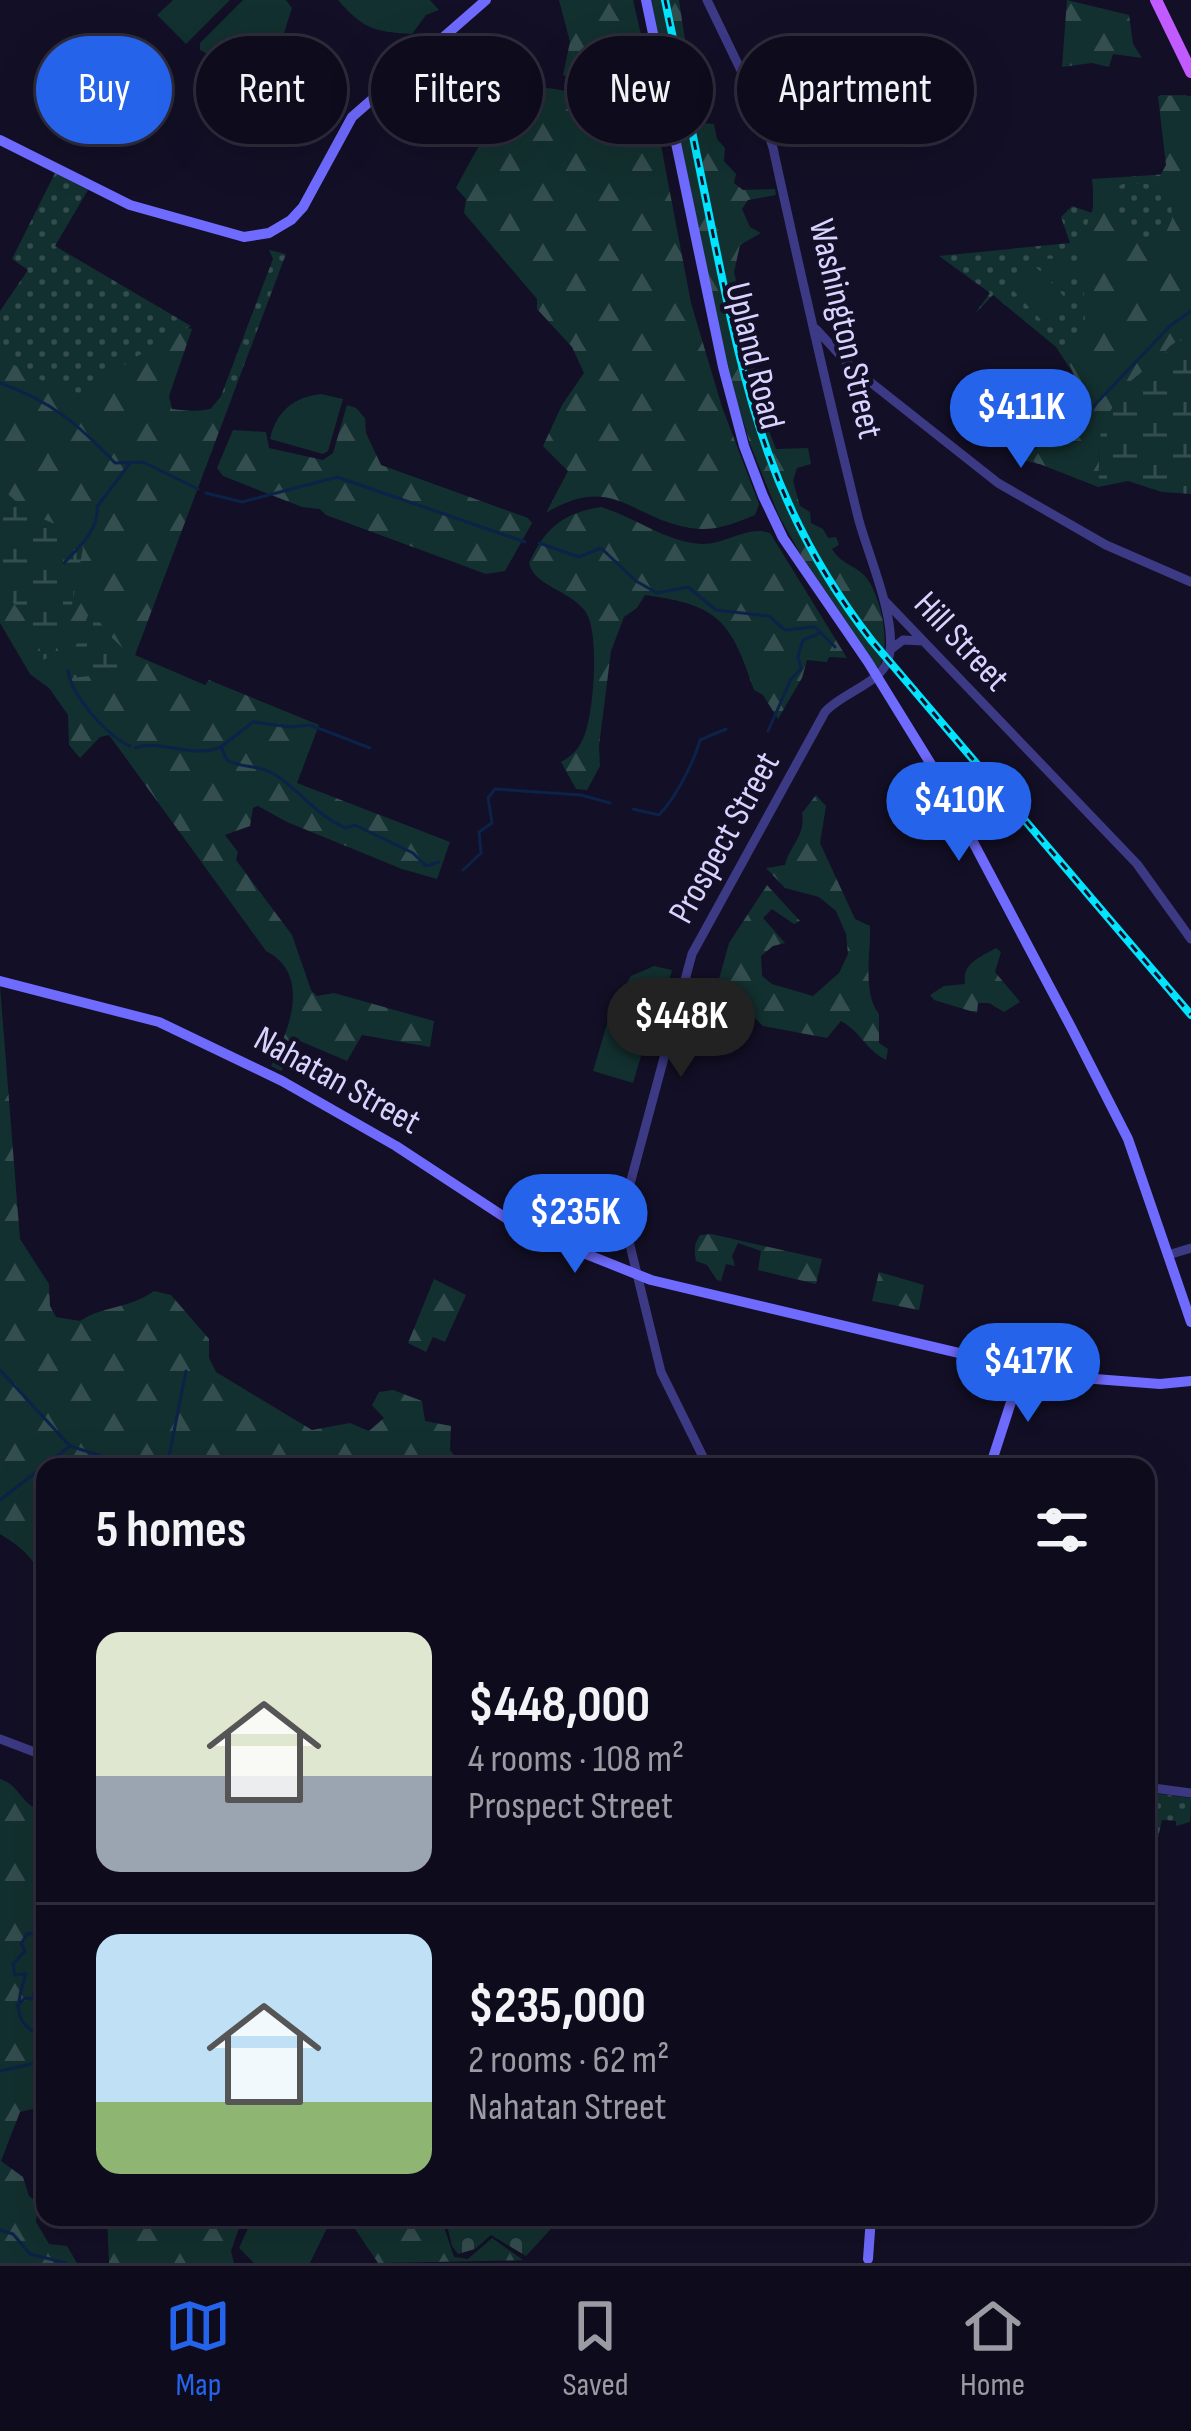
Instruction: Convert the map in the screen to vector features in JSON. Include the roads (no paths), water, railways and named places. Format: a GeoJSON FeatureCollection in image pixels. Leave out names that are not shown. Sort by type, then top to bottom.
{"type":"FeatureCollection","features":[{"type":"Feature","properties":{"kind":"main road"},"geometry":{"type":"LineString","coordinates":[[0,140],[130,206],[244,236],[269,233],[303,207],[352,117],[486,0]]}},
{"type":"Feature","properties":{"kind":"main road","name":"Upland Road"},"geometry":{"type":"LineString","coordinates":[[644,0],[723,367],[749,460],[783,538],[877,676]]}},
{"type":"Feature","properties":{"kind":"main road"},"geometry":{"type":"LineString","coordinates":[[1160,0],[1191,56]]}},
{"type":"Feature","properties":{"kind":"main road"},"geometry":{"type":"LineString","coordinates":[[1160,0],[1191,72]]}},
{"type":"Feature","properties":{"kind":"main road"},"geometry":{"type":"LineString","coordinates":[[877,676],[942,782],[1123,1129],[1191,1322]]}},
{"type":"Feature","properties":{"kind":"main road","name":"Nahatan Street"},"geometry":{"type":"LineString","coordinates":[[0,981],[159,1022],[266,1072],[362,1126],[521,1228],[635,1275],[1074,1379],[1191,1381]]}},
{"type":"Feature","properties":{"kind":"main road"},"geometry":{"type":"LineString","coordinates":[[993,1458],[1022,1368]]}},
{"type":"Feature","properties":{"kind":"main road"},"geometry":{"type":"LineString","coordinates":[[868,2262],[870,2226]]}},
{"type":"Feature","properties":{"kind":"street","name":"Washington Street"},"geometry":{"type":"LineString","coordinates":[[707,0],[767,127],[867,553],[883,598],[890,650],[888,663],[877,676]]}},
{"type":"Feature","properties":{"kind":"street"},"geometry":{"type":"LineString","coordinates":[[814,326],[850,366],[1021,498],[1106,545],[1191,582]]}},
{"type":"Feature","properties":{"kind":"street"},"geometry":{"type":"LineString","coordinates":[[821,358],[833,351]]}},
{"type":"Feature","properties":{"kind":"street"},"geometry":{"type":"LineString","coordinates":[[821,358],[850,366]]}},
{"type":"Feature","properties":{"kind":"street","name":"Hill Street"},"geometry":{"type":"LineString","coordinates":[[883,598],[1136,864],[1191,939]]}},
{"type":"Feature","properties":{"kind":"street"},"geometry":{"type":"LineString","coordinates":[[889,628],[905,623]]}},
{"type":"Feature","properties":{"kind":"street"},"geometry":{"type":"LineString","coordinates":[[890,650],[903,640],[922,641]]}},
{"type":"Feature","properties":{"kind":"street","name":"Prospect Street"},"geometry":{"type":"LineString","coordinates":[[704,1458],[661,1372],[626,1229],[628,1195],[696,945],[825,712],[877,676]]}},
{"type":"Feature","properties":{"kind":"street"},"geometry":{"type":"LineString","coordinates":[[1168,1255],[1191,1248]]}},
{"type":"Feature","properties":{"kind":"street"},"geometry":{"type":"LineString","coordinates":[[0,1739],[36,1753]]}},
{"type":"Feature","properties":{"kind":"street"},"geometry":{"type":"LineString","coordinates":[[1155,1788],[1191,1793]]}},
{"type":"Feature","properties":{"kind":"waterway"},"geometry":{"type":"LineString","coordinates":[[1070,434],[1073,420],[1087,413],[1170,326],[1191,311]]}},
{"type":"Feature","properties":{"kind":"waterway"},"geometry":{"type":"LineString","coordinates":[[0,383],[63,415],[115,463],[143,462],[198,489]]}},
{"type":"Feature","properties":{"kind":"waterway"},"geometry":{"type":"LineString","coordinates":[[64,563],[87,538],[97,507],[130,463]]}},
{"type":"Feature","properties":{"kind":"waterway"},"geometry":{"type":"LineString","coordinates":[[206,493],[242,502],[337,477],[525,542]]}},
{"type":"Feature","properties":{"kind":"waterway"},"geometry":{"type":"LineString","coordinates":[[539,543],[579,557],[601,548],[636,581],[657,593],[688,587],[716,610],[769,616],[785,630],[815,627],[835,647]]}},
{"type":"Feature","properties":{"kind":"waterway"},"geometry":{"type":"LineString","coordinates":[[768,731],[791,679],[801,669],[798,656],[803,640],[818,634]]}},
{"type":"Feature","properties":{"kind":"waterway"},"geometry":{"type":"LineString","coordinates":[[68,671],[92,714],[130,746]]}},
{"type":"Feature","properties":{"kind":"waterway"},"geometry":{"type":"LineString","coordinates":[[222,746],[253,722],[310,725],[370,748]]}},
{"type":"Feature","properties":{"kind":"waterway"},"geometry":{"type":"LineString","coordinates":[[633,809],[659,815],[683,780],[700,740],[726,729]]}},
{"type":"Feature","properties":{"kind":"waterway"},"geometry":{"type":"LineString","coordinates":[[135,748],[199,751],[221,747],[227,760],[274,774],[345,828],[355,825],[413,853],[426,866],[439,862]]}},
{"type":"Feature","properties":{"kind":"waterway"},"geometry":{"type":"LineString","coordinates":[[463,870],[481,853],[479,832],[492,823],[488,798],[495,789],[581,795],[610,803]]}},
{"type":"Feature","properties":{"kind":"waterway"},"geometry":{"type":"LineString","coordinates":[[0,1370],[70,1446],[107,1458]]}},
{"type":"Feature","properties":{"kind":"waterway"},"geometry":{"type":"LineString","coordinates":[[169,1458],[186,1371]]}},
{"type":"Feature","properties":{"kind":"waterway"},"geometry":{"type":"LineString","coordinates":[[54,1458],[70,1446]]}},
{"type":"Feature","properties":{"kind":"waterway"},"geometry":{"type":"LineString","coordinates":[[0,1500],[36,1472]]}},
{"type":"Feature","properties":{"kind":"waterway"},"geometry":{"type":"LineString","coordinates":[[36,1933],[27,1934],[21,1944],[25,1951],[13,1964],[15,1975],[26,1974],[19,2004],[21,2020],[36,2033]]}},
{"type":"Feature","properties":{"kind":"waterway"},"geometry":{"type":"LineString","coordinates":[[17,2006],[25,1998],[33,1999],[36,1983]]}},
{"type":"Feature","properties":{"kind":"waterway"},"geometry":{"type":"LineString","coordinates":[[0,2071],[36,2063]]}},
{"type":"Feature","properties":{"kind":"waterway"},"geometry":{"type":"LineString","coordinates":[[0,2230],[13,2234],[30,2254],[66,2263]]}},
{"type":"Feature","properties":{"kind":"railway"},"geometry":{"type":"LineString","coordinates":[[665,0],[752,404],[787,500],[810,547],[872,641],[1191,1015]]}}]}
